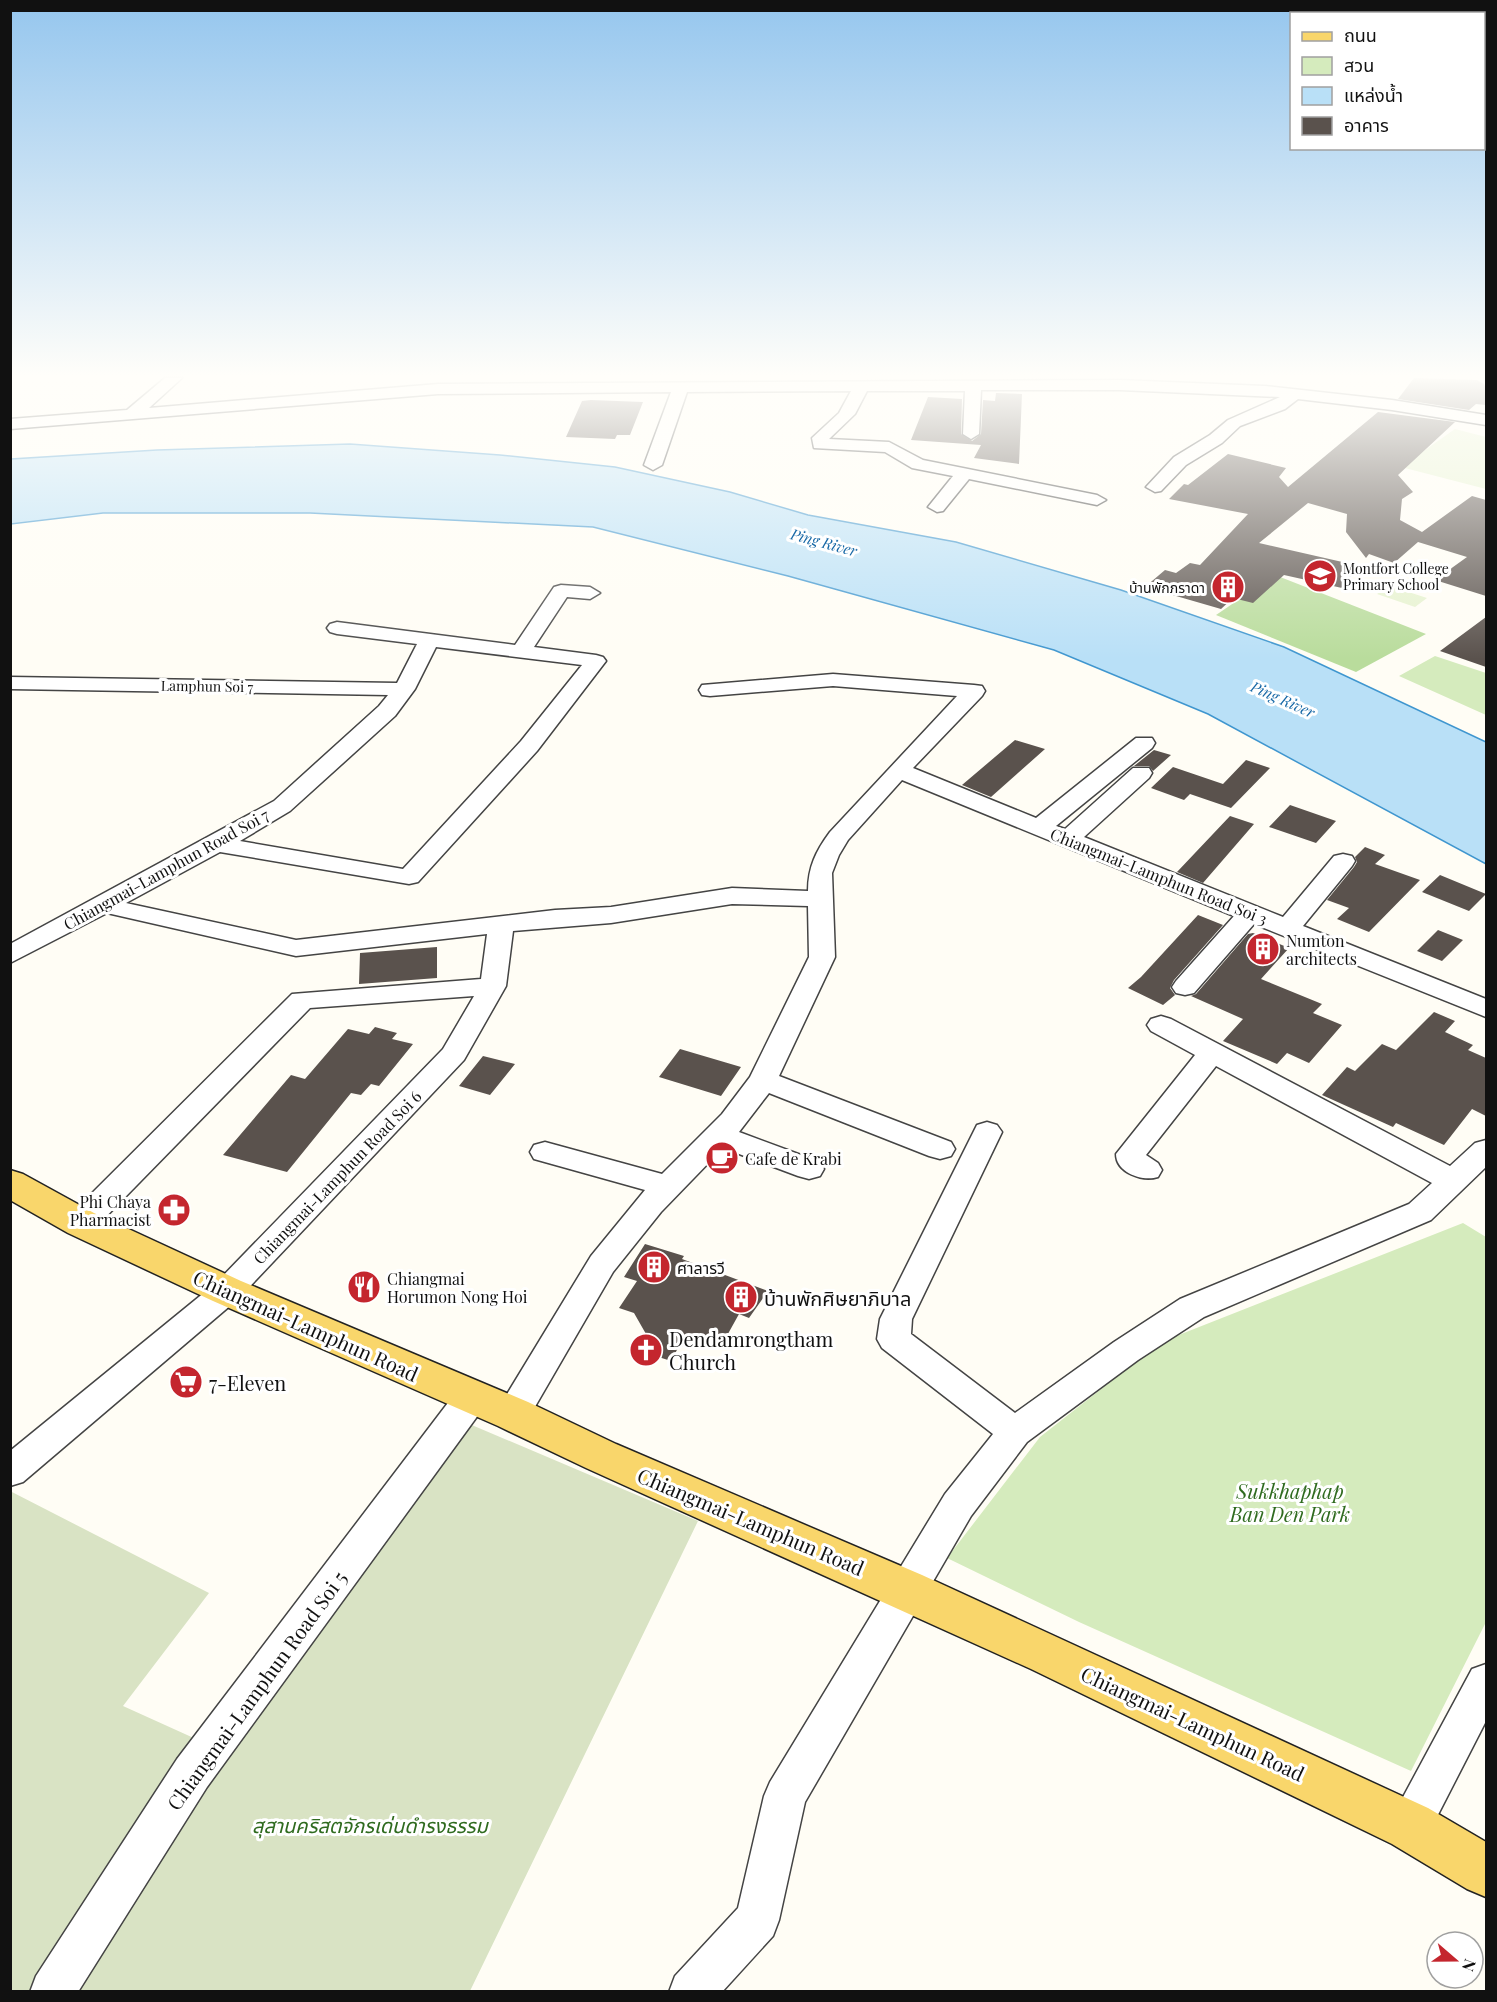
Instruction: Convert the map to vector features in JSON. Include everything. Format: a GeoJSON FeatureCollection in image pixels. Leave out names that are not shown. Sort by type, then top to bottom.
{"type":"FeatureCollection","features":[{"type":"Feature","properties":{"kind":"main road","name":"Chiangmai-Lamphun Road"},"geometry":{"type":"LineString","coordinates":[[10,1183],[81,1223],[226,1291],[513,1414],[601,1456],[906,1589],[1410,1827],[1486,1871]]}},
{"type":"Feature","properties":{"kind":"street"},"geometry":{"type":"LineString","coordinates":[[953,471],[1097,500]]}},
{"type":"Feature","properties":{"kind":"street"},"geometry":{"type":"LineString","coordinates":[[1155,487],[1170,471]]}},
{"type":"Feature","properties":{"kind":"street"},"geometry":{"type":"LineString","coordinates":[[937,507],[964,474]]}},
{"type":"Feature","properties":{"kind":"street"},"geometry":{"type":"LineString","coordinates":[[521,651],[561,591],[590,593]]}},
{"type":"Feature","properties":{"kind":"street"},"geometry":{"type":"LineString","coordinates":[[217,844],[409,877],[529,746],[596,661],[337,628]]}},
{"type":"Feature","properties":{"kind":"street","name":"Chiangmai-Lamphun Road Soi 7"},"geometry":{"type":"LineString","coordinates":[[10,955],[217,844],[282,806],[387,711],[404,689],[430,639]]}},
{"type":"Feature","properties":{"kind":"street"},"geometry":{"type":"LineString","coordinates":[[513,1414],[602,1264],[668,1186],[719,1135],[763,1080],[822,957],[820,873],[838,837],[897,770],[974,691],[833,680],[710,690]]}},
{"type":"Feature","properties":{"kind":"street","name":"Lamphun Soi 7"},"geometry":{"type":"LineString","coordinates":[[10,683],[404,689]]}},
{"type":"Feature","properties":{"kind":"street"},"geometry":{"type":"LineString","coordinates":[[1038,828],[1144,743]]}},
{"type":"Feature","properties":{"kind":"street","name":"Chiangmai-Lamphun Road Soi 3"},"geometry":{"type":"LineString","coordinates":[[897,770],[1486,1009]]}},
{"type":"Feature","properties":{"kind":"street"},"geometry":{"type":"LineString","coordinates":[[1067,840],[1141,773]]}},
{"type":"Feature","properties":{"kind":"street"},"geometry":{"type":"LineString","coordinates":[[1288,928],[1343,861]]}},
{"type":"Feature","properties":{"kind":"street"},"geometry":{"type":"LineString","coordinates":[[103,905],[296,948],[501,924],[611,915],[662,905],[732,896],[820,899]]}},
{"type":"Feature","properties":{"kind":"street"},"geometry":{"type":"LineString","coordinates":[[1185,987],[1250,913]]}},
{"type":"Feature","properties":{"kind":"street"},"geometry":{"type":"LineString","coordinates":[[81,1223],[303,1000],[493,986],[501,924]]}},
{"type":"Feature","properties":{"kind":"street","name":"Chiangmai-Lamphun Road Soi 6"},"geometry":{"type":"LineString","coordinates":[[10,1472],[226,1291],[454,1054],[493,986]]}},
{"type":"Feature","properties":{"kind":"street"},"geometry":{"type":"LineString","coordinates":[[691,1992],[757,1920],[785,1796],[958,1505],[1015,1432],[1126,1351],[1192,1308],[1420,1212],[1475,1166],[1212,1052],[1161,1024]]}},
{"type":"Feature","properties":{"kind":"street"},"geometry":{"type":"LineString","coordinates":[[1147,1170],[1131,1159],[1131,1154],[1212,1052]]}},
{"type":"Feature","properties":{"kind":"street"},"geometry":{"type":"LineString","coordinates":[[763,1080],[940,1149]]}},
{"type":"Feature","properties":{"kind":"street"},"geometry":{"type":"LineString","coordinates":[[987,1132],[896,1319],[894,1339],[1015,1432]]}},
{"type":"Feature","properties":{"kind":"street"},"geometry":{"type":"LineString","coordinates":[[719,1135],[808,1169]]}},
{"type":"Feature","properties":{"kind":"street"},"geometry":{"type":"LineString","coordinates":[[545,1152],[668,1186]]}},
{"type":"Feature","properties":{"kind":"street","name":"Chiangmai-Lamphun Road Soi 5"},"geometry":{"type":"LineString","coordinates":[[52,1992],[192,1773],[472,1398]]}},
{"type":"Feature","properties":{"kind":"street"},"geometry":{"type":"LineString","coordinates":[[1410,1827],[1486,1682]]}},
{"type":"Feature","properties":{"kind":"green space"},"geometry":{"type":"Polygon","coordinates":[[[1418,471],[1486,471],[1486,489],[1418,471]]]}},
{"type":"Feature","properties":{"kind":"green space"},"geometry":{"type":"Polygon","coordinates":[[[1275,575],[1426,634],[1356,672],[1216,615],[1275,575]]]}},
{"type":"Feature","properties":{"kind":"green space"},"geometry":{"type":"Polygon","coordinates":[[[1390,586],[1427,598],[1415,607],[1377,594],[1390,586]]]}},
{"type":"Feature","properties":{"kind":"green space"},"geometry":{"type":"Polygon","coordinates":[[[1435,656],[1486,673],[1486,715],[1399,676],[1435,656]]]}},
{"type":"Feature","properties":{"kind":"green space","name":"Sukkhaphap Ban Den Park"},"geometry":{"type":"Polygon","coordinates":[[[1463,1223],[1486,1237],[1486,1622],[1411,1771],[1079,1622],[947,1558],[1040,1437],[1161,1342],[1463,1223]]]}},
{"type":"Feature","properties":{"kind":"green space","name":"สุสานคริสตจักรเด่นดำรงธรรม"},"geometry":{"type":"Polygon","coordinates":[[[460,1420],[698,1521],[470,1991],[68,1992],[210,1768],[460,1420]]]}},
{"type":"Feature","properties":{"kind":"green space"},"geometry":{"type":"Polygon","coordinates":[[[10,1491],[209,1593],[123,1706],[207,1744],[52,1991],[11,1991],[10,1491]]]}},
{"type":"Feature","properties":{"kind":"water","name":"Ping River"},"geometry":{"type":"Polygon","coordinates":[[[11,471],[635,471],[730,492],[808,515],[956,542],[1121,590],[1284,647],[1486,742],[1486,864],[1208,714],[1054,650],[788,576],[593,527],[310,513],[103,513],[11,524],[11,471]]]}},
{"type":"Feature","properties":{"kind":"building"},"geometry":{"type":"Polygon","coordinates":[[[1206,471],[1283,471],[1279,477],[1288,487],[1307,471],[1402,471],[1398,475],[1413,492],[1402,499],[1400,520],[1422,532],[1472,496],[1486,500],[1486,596],[1435,580],[1467,557],[1418,542],[1394,563],[1369,554],[1366,558],[1346,532],[1347,514],[1308,503],[1259,543],[1360,566],[1342,588],[1284,575],[1253,603],[1233,598],[1221,609],[1145,587],[1165,570],[1176,573],[1190,563],[1200,565],[1248,514],[1169,499],[1184,484],[1188,485],[1206,471]]]}},
{"type":"Feature","properties":{"kind":"building"},"geometry":{"type":"Polygon","coordinates":[[[1486,617],[1486,667],[1440,651],[1486,617]]]}},
{"type":"Feature","properties":{"kind":"building"},"geometry":{"type":"Polygon","coordinates":[[[1015,740],[1045,749],[991,797],[962,785],[1015,740]]]}},
{"type":"Feature","properties":{"kind":"building"},"geometry":{"type":"Polygon","coordinates":[[[1154,750],[1171,755],[1153,771],[1149,766],[1134,766],[1154,750]]]}},
{"type":"Feature","properties":{"kind":"building"},"geometry":{"type":"Polygon","coordinates":[[[1246,760],[1270,768],[1231,808],[1190,794],[1184,800],[1151,788],[1173,767],[1223,784],[1246,760]]]}},
{"type":"Feature","properties":{"kind":"building"},"geometry":{"type":"Polygon","coordinates":[[[1290,805],[1336,821],[1316,843],[1269,827],[1290,805]]]}},
{"type":"Feature","properties":{"kind":"building"},"geometry":{"type":"Polygon","coordinates":[[[1230,816],[1254,824],[1203,883],[1177,872],[1230,816]]]}},
{"type":"Feature","properties":{"kind":"building"},"geometry":{"type":"Polygon","coordinates":[[[1365,847],[1385,855],[1375,864],[1420,880],[1369,932],[1337,919],[1349,908],[1327,900],[1354,867],[1357,862],[1355,857],[1365,847]]]}},
{"type":"Feature","properties":{"kind":"building"},"geometry":{"type":"Polygon","coordinates":[[[1440,875],[1486,894],[1469,911],[1422,892],[1440,875]]]}},
{"type":"Feature","properties":{"kind":"building"},"geometry":{"type":"Polygon","coordinates":[[[1198,915],[1223,925],[1174,980],[1170,988],[1175,995],[1163,1005],[1128,988],[1141,977],[1198,915]]]}},
{"type":"Feature","properties":{"kind":"building"},"geometry":{"type":"Polygon","coordinates":[[[1438,930],[1463,940],[1442,961],[1417,951],[1438,930]]]}},
{"type":"Feature","properties":{"kind":"building"},"geometry":{"type":"Polygon","coordinates":[[[1253,933],[1289,948],[1261,979],[1322,1004],[1313,1013],[1342,1025],[1309,1063],[1287,1053],[1277,1064],[1223,1041],[1243,1019],[1191,996],[1196,994],[1248,934],[1253,933]]]}},
{"type":"Feature","properties":{"kind":"building"},"geometry":{"type":"Polygon","coordinates":[[[437,947],[437,978],[359,984],[360,953],[437,947]]]}},
{"type":"Feature","properties":{"kind":"building"},"geometry":{"type":"Polygon","coordinates":[[[1434,1012],[1455,1021],[1445,1032],[1473,1045],[1468,1050],[1486,1058],[1486,1116],[1472,1109],[1444,1145],[1396,1123],[1393,1127],[1322,1095],[1347,1067],[1355,1071],[1382,1044],[1396,1050],[1434,1012]]]}},
{"type":"Feature","properties":{"kind":"building"},"geometry":{"type":"Polygon","coordinates":[[[375,1027],[397,1033],[392,1039],[413,1044],[379,1086],[371,1084],[361,1095],[351,1093],[287,1172],[223,1155],[291,1075],[305,1079],[348,1029],[369,1034],[375,1027]]]}},
{"type":"Feature","properties":{"kind":"building"},"geometry":{"type":"Polygon","coordinates":[[[680,1049],[741,1067],[721,1096],[659,1077],[680,1049]]]}},
{"type":"Feature","properties":{"kind":"building"},"geometry":{"type":"Polygon","coordinates":[[[483,1056],[515,1064],[490,1095],[459,1086],[483,1056]]]}},
{"type":"Feature","properties":{"kind":"building"},"geometry":{"type":"Polygon","coordinates":[[[645,1244],[684,1256],[682,1259],[768,1291],[749,1318],[739,1314],[724,1341],[713,1337],[678,1348],[671,1361],[643,1352],[650,1341],[634,1313],[619,1308],[637,1281],[624,1277],[645,1244]]]}},
{"type":"Feature","properties":{"kind":"place","name":"Montfort College Primary School"},"geometry":{"type":"Point","coordinates":[1320,576]}},
{"type":"Feature","properties":{"kind":"place","name":"บ้านพักภราดา"},"geometry":{"type":"Point","coordinates":[1228,587]}},
{"type":"Feature","properties":{"kind":"place","name":"Numton architects"},"geometry":{"type":"Point","coordinates":[1263,949]}},
{"type":"Feature","properties":{"kind":"place","name":"Cafe de Krabi"},"geometry":{"type":"Point","coordinates":[722,1158]}},
{"type":"Feature","properties":{"kind":"place","name":"Phi Chaya Pharmacist"},"geometry":{"type":"Point","coordinates":[174,1210]}},
{"type":"Feature","properties":{"kind":"place","name":"ศาลารวี"},"geometry":{"type":"Point","coordinates":[654,1267]}},
{"type":"Feature","properties":{"kind":"place","name":"Chiangmai Horumon Nong Hoi"},"geometry":{"type":"Point","coordinates":[364,1287]}},
{"type":"Feature","properties":{"kind":"place","name":"บ้านพักศิษยาภิบาล"},"geometry":{"type":"Point","coordinates":[741,1297]}},
{"type":"Feature","properties":{"kind":"place","name":"Dendamrongtham Church"},"geometry":{"type":"Point","coordinates":[646,1350]}},
{"type":"Feature","properties":{"kind":"place","name":"7-Eleven"},"geometry":{"type":"Point","coordinates":[186,1382]}}]}
